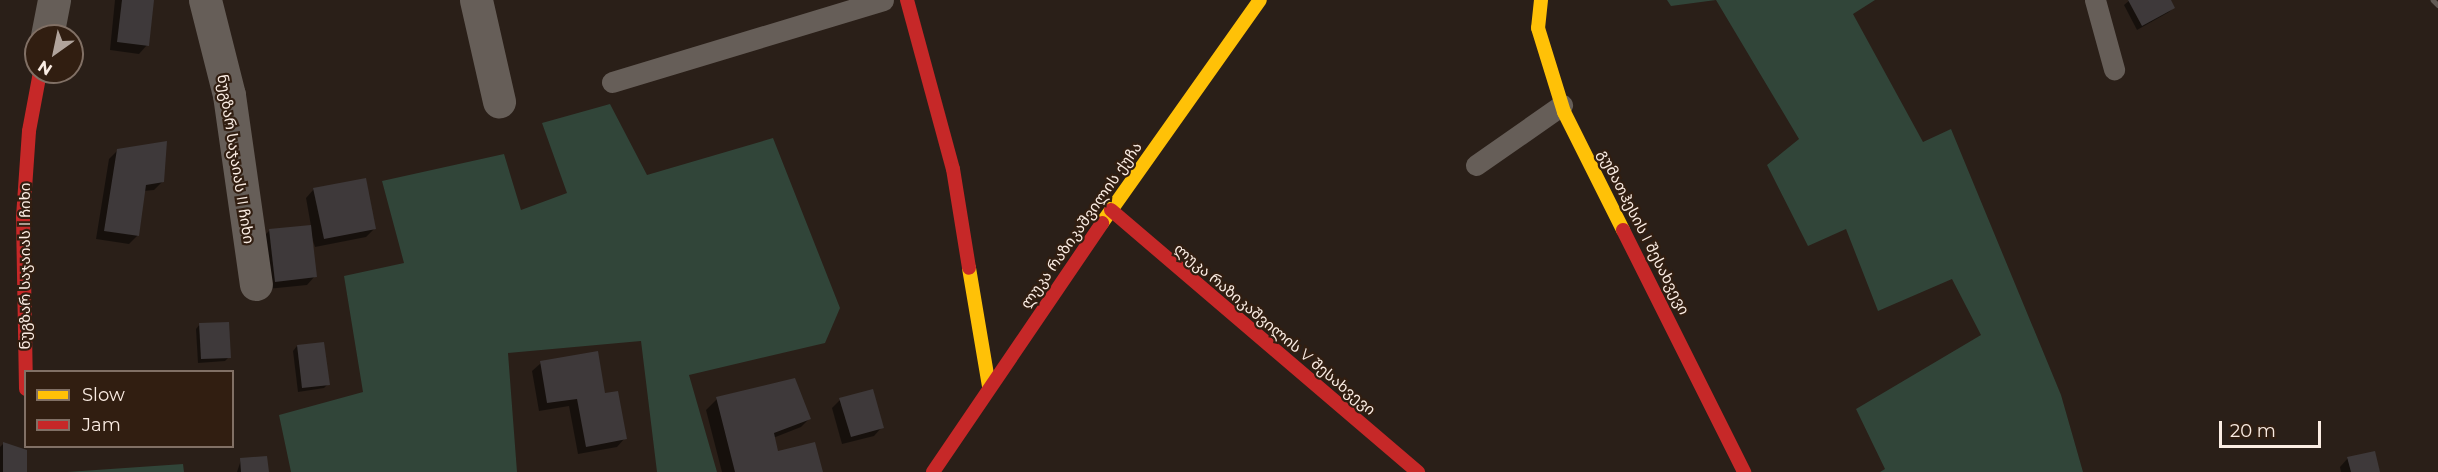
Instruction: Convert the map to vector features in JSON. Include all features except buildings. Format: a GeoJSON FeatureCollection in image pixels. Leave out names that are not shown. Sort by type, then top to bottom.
{"type":"FeatureCollection","features":[{"type":"Feature","properties":{"kind":"street"},"geometry":{"type":"LineString","coordinates":[[49,24],[54,0]]}},
{"type":"Feature","properties":{"kind":"street","name":"ნუგზარ საჯაიას II ჩიხი"},"geometry":{"type":"LineString","coordinates":[[205,0],[229,95],[256,284]]}},
{"type":"Feature","properties":{"kind":"street"},"geometry":{"type":"LineString","coordinates":[[476,0],[499,101]]}},
{"type":"Feature","properties":{"kind":"street"},"geometry":{"type":"LineString","coordinates":[[907,0],[953,168],[989,386]]}},
{"type":"Feature","properties":{"kind":"street","name":"ლუკა რაზიკაშვილის ქუჩა"},"geometry":{"type":"LineString","coordinates":[[933,472],[989,386],[1260,0]]}},
{"type":"Feature","properties":{"kind":"street","name":"გუმათჰესის I შესახვევი"},"geometry":{"type":"LineString","coordinates":[[1541,0],[1538,28],[1562,105],[1744,472]]}},
{"type":"Feature","properties":{"kind":"street","name":"ნუგზარ საჯაიას I ჩიხი"},"geometry":{"type":"LineString","coordinates":[[26,370],[23,217],[29,132],[38,84]]}},
{"type":"Feature","properties":{"kind":"street","name":"ლუკა რაზიკაშვილის V შესახვევი"},"geometry":{"type":"LineString","coordinates":[[1111,210],[1418,472]]}},
{"type":"Feature","properties":{"kind":"lane"},"geometry":{"type":"LineString","coordinates":[[612,82],[883,0]]}},
{"type":"Feature","properties":{"kind":"lane"},"geometry":{"type":"LineString","coordinates":[[2095,0],[2114,69]]}},
{"type":"Feature","properties":{"kind":"lane"},"geometry":{"type":"LineString","coordinates":[[1476,165],[1562,105]]}},
{"type":"Feature","properties":{"kind":"green space"},"geometry":{"type":"Polygon","coordinates":[[[1667,0],[1716,0],[1671,6],[1667,0]]]}},
{"type":"Feature","properties":{"kind":"green space"},"geometry":{"type":"Polygon","coordinates":[[[1716,0],[1875,0],[1853,14],[1923,142],[1951,129],[2061,395],[2083,472],[1880,472],[1885,469],[1856,409],[1981,335],[1952,279],[1878,311],[1846,229],[1808,246],[1767,165],[1799,139],[1716,0]]]}},
{"type":"Feature","properties":{"kind":"green space"},"geometry":{"type":"Polygon","coordinates":[[[610,104],[647,175],[773,138],[840,308],[825,343],[689,375],[717,472],[657,472],[641,341],[508,353],[517,472],[291,472],[279,415],[363,392],[344,276],[404,263],[382,181],[504,154],[521,210],[567,193],[542,123],[610,104]]]}},
{"type":"Feature","properties":{"kind":"green space"},"geometry":{"type":"Polygon","coordinates":[[[183,464],[184,472],[67,472],[183,464]]]}},
{"type":"Feature","properties":{"kind":"railway"},"geometry":{"type":"LineString","coordinates":[[2433,0],[2438,5]]}},
{"type":"Feature","properties":{"kind":"traffic: slow"},"geometry":{"type":"LineString","coordinates":[[1102,223],[1260,0]]}},
{"type":"Feature","properties":{"kind":"traffic: slow"},"geometry":{"type":"LineString","coordinates":[[1541,0],[1538,28],[1564,112],[1623,230]]}},
{"type":"Feature","properties":{"kind":"traffic: slow"},"geometry":{"type":"LineString","coordinates":[[969,268],[989,386]]}},
{"type":"Feature","properties":{"kind":"traffic: jam"},"geometry":{"type":"LineString","coordinates":[[907,0],[953,169],[969,268]]}},
{"type":"Feature","properties":{"kind":"traffic: jam"},"geometry":{"type":"LineString","coordinates":[[26,370],[23,217],[29,131],[38,84]]}},
{"type":"Feature","properties":{"kind":"traffic: jam"},"geometry":{"type":"LineString","coordinates":[[1111,210],[1418,472]]}},
{"type":"Feature","properties":{"kind":"traffic: jam"},"geometry":{"type":"LineString","coordinates":[[933,472],[1102,223]]}},
{"type":"Feature","properties":{"kind":"traffic: jam"},"geometry":{"type":"LineString","coordinates":[[1623,230],[1744,472]]}}]}
